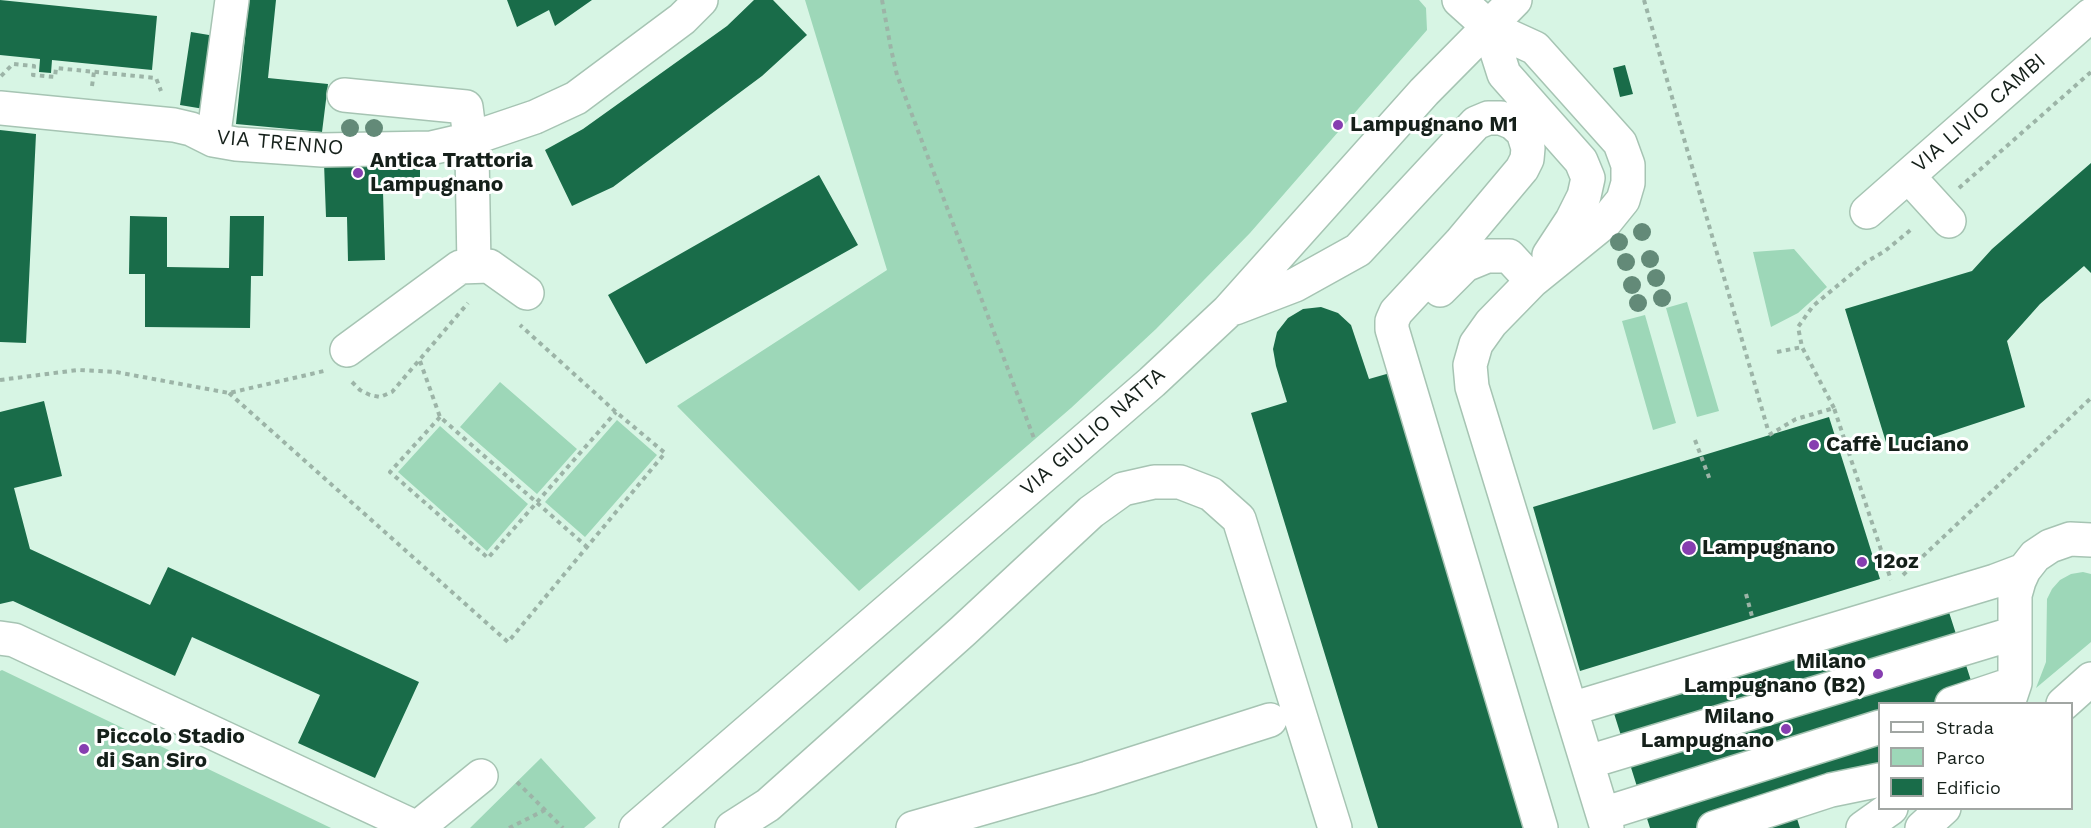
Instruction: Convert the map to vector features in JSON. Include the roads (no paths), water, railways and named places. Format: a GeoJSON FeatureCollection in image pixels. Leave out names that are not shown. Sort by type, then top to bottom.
{"type":"FeatureCollection","features":[{"type":"Feature","properties":{"kind":"street"},"geometry":{"type":"LineString","coordinates":[[213,140],[232,0]]}},
{"type":"Feature","properties":{"kind":"street","name":"VIA TRENNO"},"geometry":{"type":"LineString","coordinates":[[0,108],[174,125],[190,129],[213,140],[322,150],[431,148],[470,139],[535,117],[576,98],[681,19],[700,0]]}},
{"type":"Feature","properties":{"kind":"street"},"geometry":{"type":"LineString","coordinates":[[1459,0],[1489,27],[1535,48],[1620,143],[1628,165],[1628,183],[1623,200],[1606,221],[1532,281],[1486,330],[1476,344],[1470,365],[1472,387],[1605,821],[1878,728]]}},
{"type":"Feature","properties":{"kind":"street","name":"VIA GIULIO NATTA"},"geometry":{"type":"LineString","coordinates":[[636,828],[1152,382],[1228,311],[1424,92],[1515,0]]}},
{"type":"Feature","properties":{"kind":"street","name":"VIA LIVIO CAMBI"},"geometry":{"type":"LineString","coordinates":[[1867,212],[2091,15]]}},
{"type":"Feature","properties":{"kind":"street"},"geometry":{"type":"LineString","coordinates":[[1489,27],[1504,74],[1581,161],[1588,178],[1584,196],[1572,220],[1532,281]]}},
{"type":"Feature","properties":{"kind":"street"},"geometry":{"type":"LineString","coordinates":[[344,95],[466,107],[470,139],[474,281]]}},
{"type":"Feature","properties":{"kind":"street"},"geometry":{"type":"LineString","coordinates":[[1228,311],[1295,285],[1358,250],[1473,126],[1488,118],[1505,119],[1517,126],[1525,137],[1528,148],[1527,159],[1522,169],[1460,243],[1403,304],[1392,321],[1392,329],[1541,828]]}},
{"type":"Feature","properties":{"kind":"street"},"geometry":{"type":"LineString","coordinates":[[1460,243],[1513,208],[1541,175],[1548,165],[1551,153],[1550,124]]}},
{"type":"Feature","properties":{"kind":"street"},"geometry":{"type":"LineString","coordinates":[[1908,176],[1949,221]]}},
{"type":"Feature","properties":{"kind":"street"},"geometry":{"type":"LineString","coordinates":[[1409,380],[1413,324],[1419,313],[1465,265],[1487,256],[1509,256],[1532,281]]}},
{"type":"Feature","properties":{"kind":"street"},"geometry":{"type":"LineString","coordinates":[[474,281],[489,266],[521,307]]}},
{"type":"Feature","properties":{"kind":"street"},"geometry":{"type":"LineString","coordinates":[[340,365],[460,267],[474,281]]}},
{"type":"Feature","properties":{"kind":"street"},"geometry":{"type":"LineString","coordinates":[[732,828],[758,816],[1091,512],[1123,489],[1154,482],[1180,482],[1211,494],[1239,519],[1335,828]]}},
{"type":"Feature","properties":{"kind":"street"},"geometry":{"type":"LineString","coordinates":[[1963,702],[2012,693],[2015,596],[2024,570],[2035,556],[2050,546],[2070,539],[2091,540]]}},
{"type":"Feature","properties":{"kind":"street"},"geometry":{"type":"LineString","coordinates":[[1571,709],[1995,581],[2024,570]]}},
{"type":"Feature","properties":{"kind":"street"},"geometry":{"type":"LineString","coordinates":[[1588,762],[2015,633]]}},
{"type":"Feature","properties":{"kind":"street"},"geometry":{"type":"LineString","coordinates":[[0,638],[14,640],[417,828],[481,776]]}},
{"type":"Feature","properties":{"kind":"street"},"geometry":{"type":"LineString","coordinates":[[2065,702],[2091,679]]}},
{"type":"Feature","properties":{"kind":"street"},"geometry":{"type":"LineString","coordinates":[[913,828],[1088,778],[1270,720]]}},
{"type":"Feature","properties":{"kind":"street"},"geometry":{"type":"LineString","coordinates":[[1714,828],[1831,790],[1878,780]]}},
{"type":"Feature","properties":{"kind":"street"},"geometry":{"type":"LineString","coordinates":[[1863,828],[1888,810]]}},
{"type":"Feature","properties":{"kind":"street"},"geometry":{"type":"LineString","coordinates":[[1922,828],[1942,810]]}},
{"type":"Feature","properties":{"kind":"place","name":"Lampugnano M1"},"geometry":{"type":"Point","coordinates":[1338,125]}},
{"type":"Feature","properties":{"kind":"place","name":"Antica Trattoria Lampugnano"},"geometry":{"type":"Point","coordinates":[358,173]}},
{"type":"Feature","properties":{"kind":"place","name":"Caffè Luciano"},"geometry":{"type":"Point","coordinates":[1814,445]}},
{"type":"Feature","properties":{"kind":"place","name":"Lampugnano"},"geometry":{"type":"Point","coordinates":[1689,548]}},
{"type":"Feature","properties":{"kind":"place","name":"12oz"},"geometry":{"type":"Point","coordinates":[1862,562]}},
{"type":"Feature","properties":{"kind":"place","name":"Milano Lampugnano (B2)"},"geometry":{"type":"Point","coordinates":[1878,674]}},
{"type":"Feature","properties":{"kind":"place","name":"Milano Lampugnano"},"geometry":{"type":"Point","coordinates":[1786,729]}},
{"type":"Feature","properties":{"kind":"place","name":"Piccolo Stadio di San Siro"},"geometry":{"type":"Point","coordinates":[84,749]}}]}
